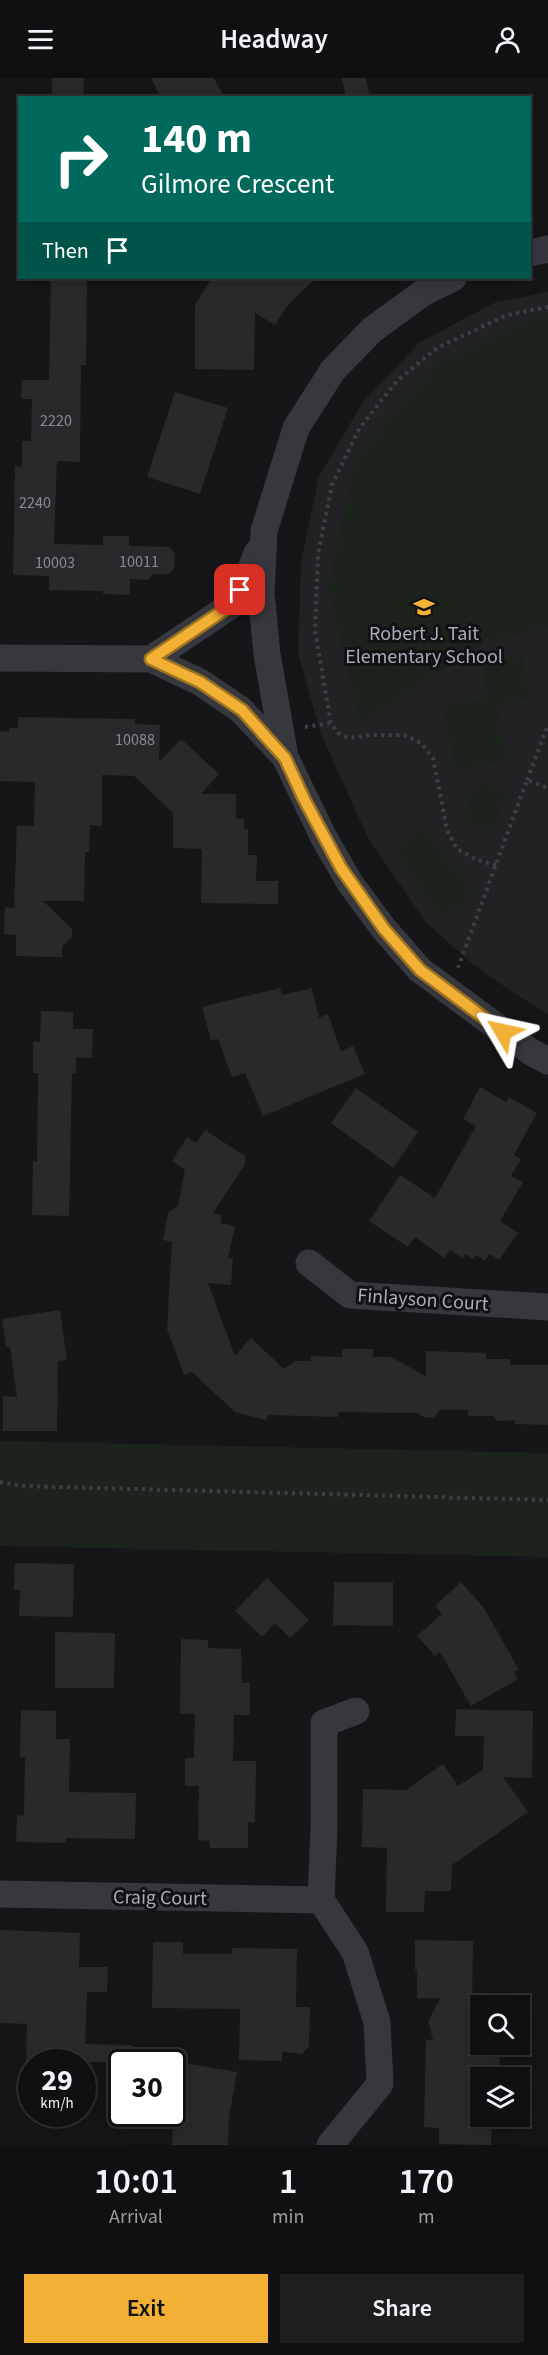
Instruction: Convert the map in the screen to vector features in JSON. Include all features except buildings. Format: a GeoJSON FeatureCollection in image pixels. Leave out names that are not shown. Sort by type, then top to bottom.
{"type":"FeatureCollection","features":[{"type":"Feature","properties":{"kind":"street"},"geometry":{"type":"LineString","coordinates":[[531,253],[548,249]]}},
{"type":"Feature","properties":{"kind":"street"},"geometry":{"type":"LineString","coordinates":[[151,659],[230,606],[249,574],[296,428],[333,370],[372,330],[424,292],[451,279]]}},
{"type":"Feature","properties":{"kind":"street"},"geometry":{"type":"LineString","coordinates":[[264,531],[261,593],[267,654],[285,758]]}},
{"type":"Feature","properties":{"kind":"street"},"geometry":{"type":"LineString","coordinates":[[0,658],[151,659],[200,682],[242,710],[285,758],[344,874],[384,929],[420,970],[531,1052],[548,1061]]}},
{"type":"Feature","properties":{"kind":"street","name":"Finlayson Court"},"geometry":{"type":"LineString","coordinates":[[309,1263],[350,1295],[548,1307]]}},
{"type":"Feature","properties":{"kind":"street"},"geometry":{"type":"LineString","coordinates":[[330,2145],[380,2084],[377,2022],[355,1952],[321,1900],[324,1723],[356,1711]]}},
{"type":"Feature","properties":{"kind":"street","name":"Craig Court"},"geometry":{"type":"LineString","coordinates":[[0,1894],[321,1900]]}},
{"type":"Feature","properties":{"kind":"path"},"geometry":{"type":"LineString","coordinates":[[496,865],[477,860],[457,849],[447,830],[433,758],[421,743],[404,735],[348,738],[338,733],[331,723],[315,631],[318,554],[332,485],[358,429],[397,381],[437,348],[507,315],[548,308]]}},
{"type":"Feature","properties":{"kind":"path"},"geometry":{"type":"LineString","coordinates":[[302,728],[331,723]]}},
{"type":"Feature","properties":{"kind":"path"},"geometry":{"type":"LineString","coordinates":[[454,977],[548,725]]}},
{"type":"Feature","properties":{"kind":"path"},"geometry":{"type":"LineString","coordinates":[[527,780],[548,788]]}},
{"type":"Feature","properties":{"kind":"path"},"geometry":{"type":"LineString","coordinates":[[0,1482],[33,1486],[548,1500]]}},
{"type":"Feature","properties":{"kind":"shaded area","name":"Robert J. Tait Elementary School"},"geometry":{"type":"Polygon","coordinates":[[[548,292],[548,1014],[470,962],[426,922],[369,840],[320,732],[298,653],[301,561],[319,476],[363,402],[420,342],[496,302],[548,292]]]}},
{"type":"Feature","properties":{"kind":"shaded area"},"geometry":{"type":"Polygon","coordinates":[[[548,311],[548,627],[482,644],[360,724],[328,587],[356,456],[438,362],[548,311]]]}},
{"type":"Feature","properties":{"kind":"shaded area"},"geometry":{"type":"Polygon","coordinates":[[[522,656],[531,699],[498,705],[507,761],[456,771],[442,706],[487,698],[482,664],[522,656]]]}},
{"type":"Feature","properties":{"kind":"shaded area"},"geometry":{"type":"Polygon","coordinates":[[[477,779],[507,791],[493,831],[462,821],[477,779]]]}},
{"type":"Feature","properties":{"kind":"shaded area"},"geometry":{"type":"Polygon","coordinates":[[[425,827],[475,895],[442,919],[392,851],[425,827]]]}},
{"type":"Feature","properties":{"kind":"shaded area"},"geometry":{"type":"Polygon","coordinates":[[[0,1441],[548,1453],[548,1557],[0,1546],[0,1441]]]}},
{"type":"Feature","properties":{"kind":"place","name":"Robert J. Tait Elementary School"},"geometry":{"type":"Point","coordinates":[424,607]}},
{"type":"Feature","properties":{"kind":"route"},"geometry":{"type":"LineString","coordinates":[[240,590],[230,606],[151,659],[200,682],[242,710],[285,758],[341,868],[384,929],[420,970],[503,1032]]}}]}
